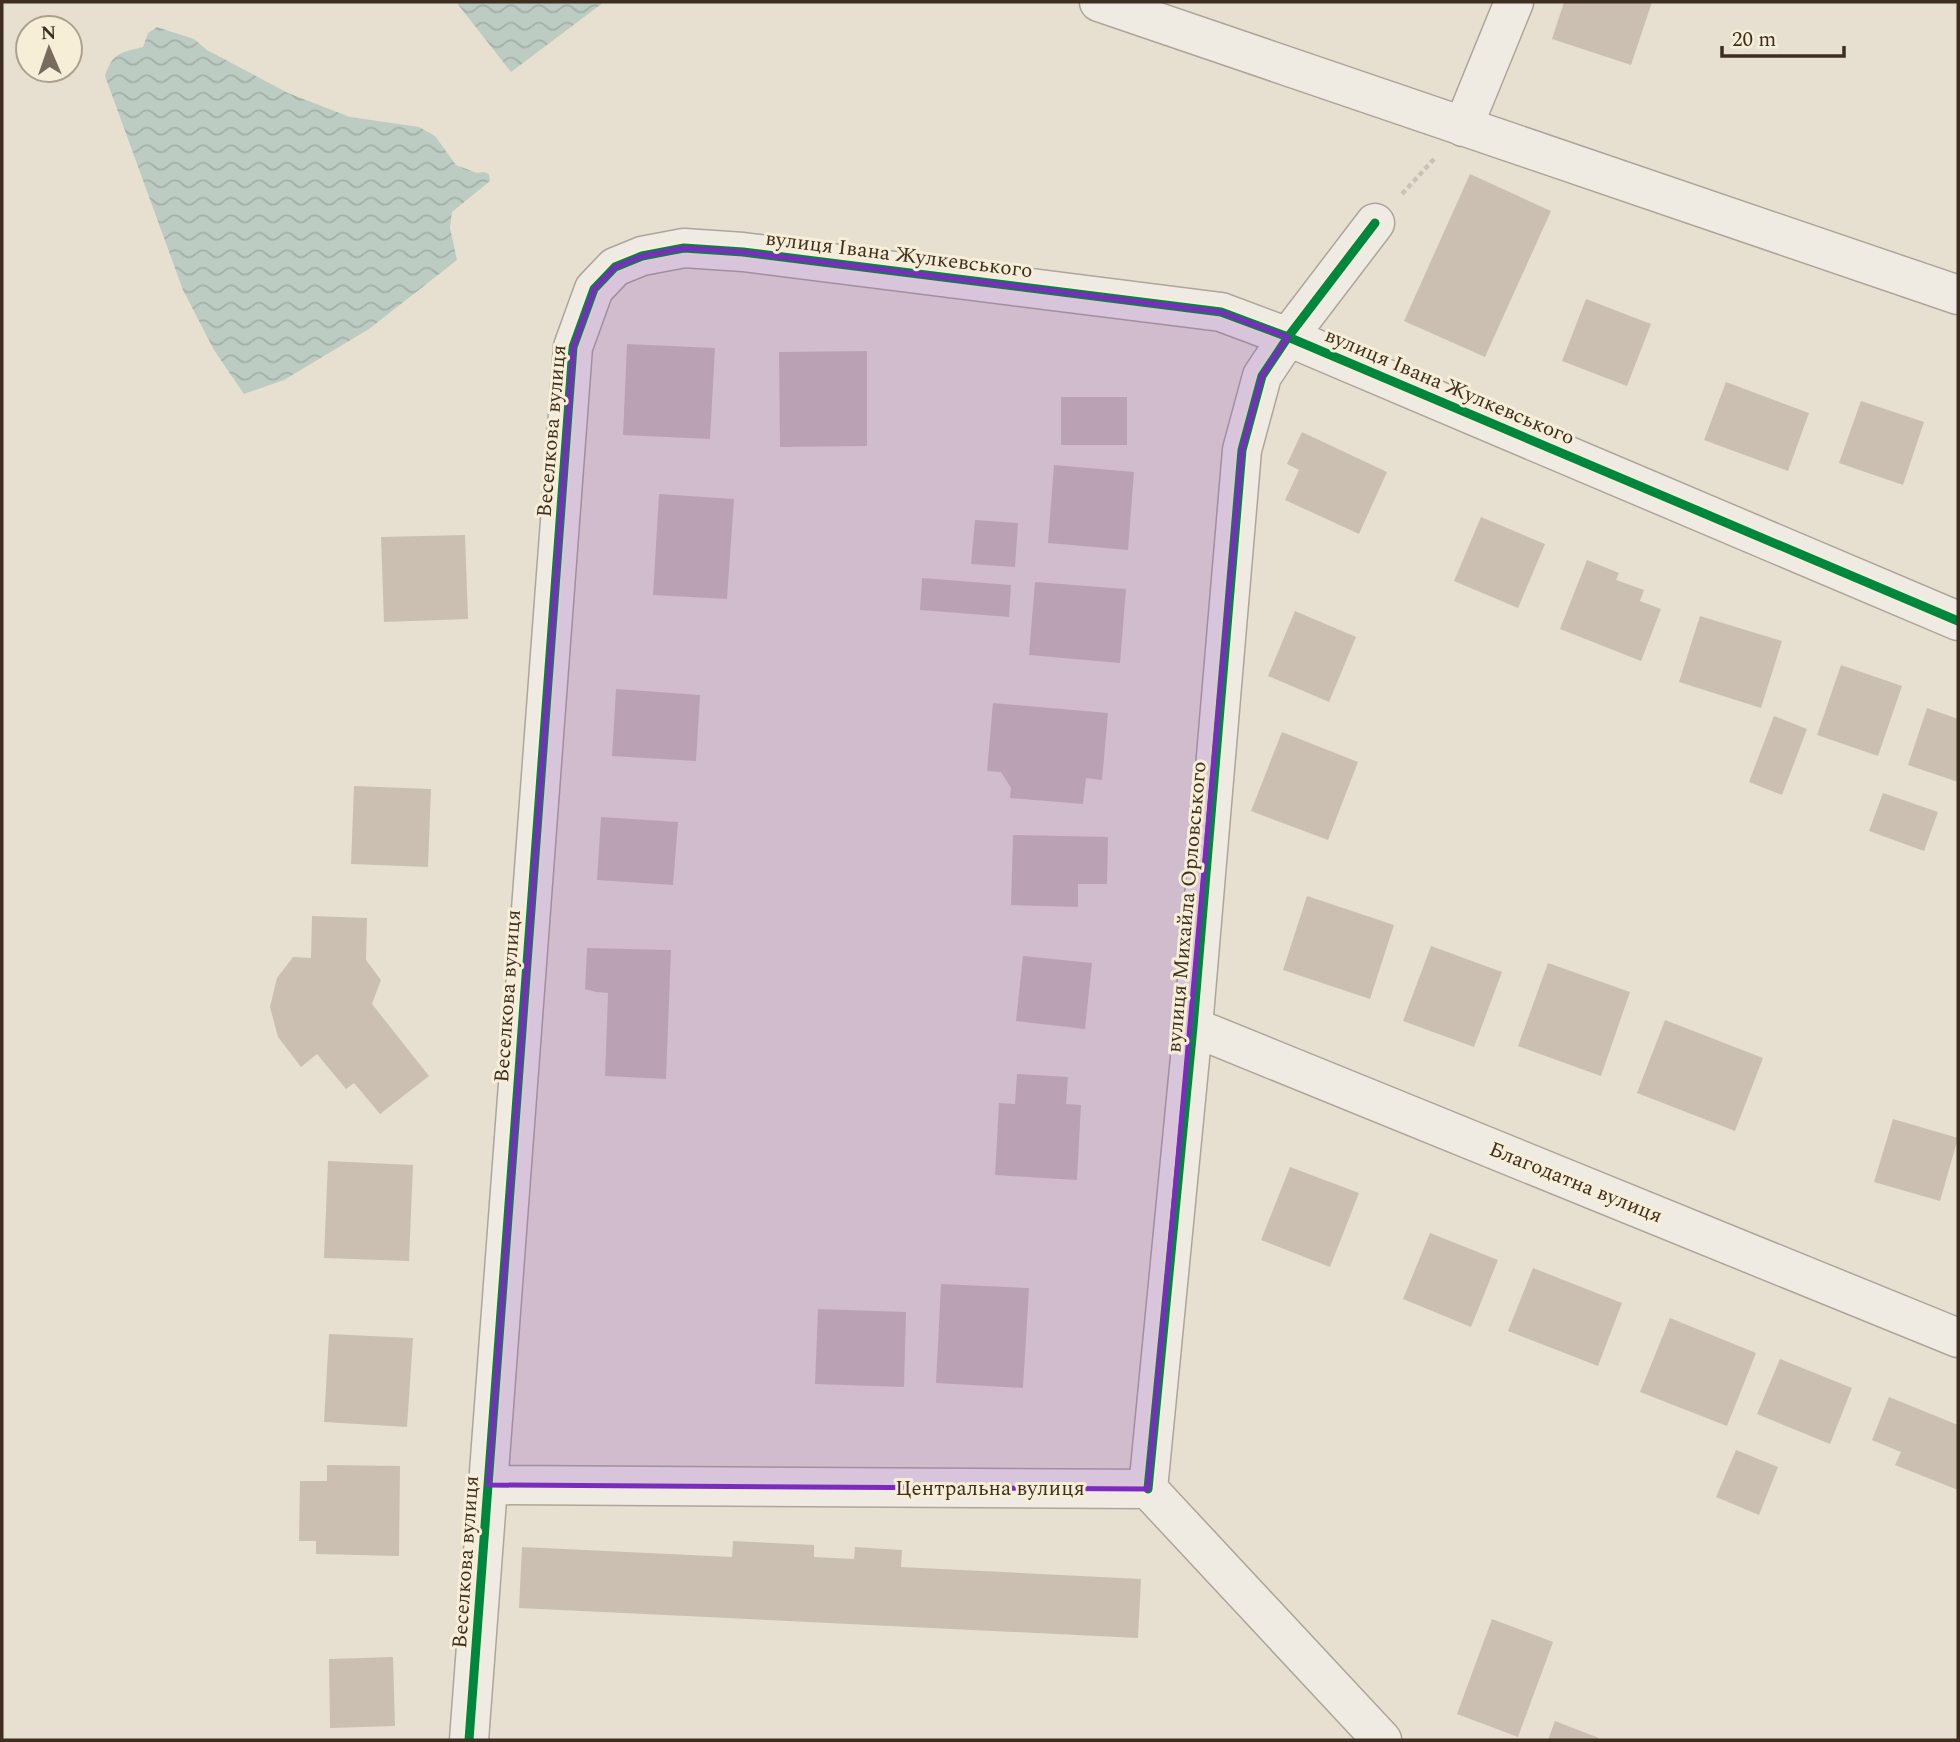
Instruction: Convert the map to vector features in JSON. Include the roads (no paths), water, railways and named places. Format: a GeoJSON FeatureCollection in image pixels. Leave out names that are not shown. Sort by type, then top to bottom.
{"type":"FeatureCollection","features":[{"type":"Feature","properties":{"kind":"street"},"geometry":{"type":"LineString","coordinates":[[1099,2],[1958,295]]}},
{"type":"Feature","properties":{"kind":"street"},"geometry":{"type":"LineString","coordinates":[[1463,127],[1514,2]]}},
{"type":"Feature","properties":{"kind":"street","name":"вулиця Михайла Орловського"},"geometry":{"type":"LineString","coordinates":[[1148,1489],[1193,1027],[1242,450],[1262,376],[1288,337],[1375,223]]}},
{"type":"Feature","properties":{"kind":"street","name":"вулиця Івана Жулкевського"},"geometry":{"type":"LineString","coordinates":[[615,267],[642,256],[684,248],[743,252],[1221,312],[1288,337],[1958,621]]}},
{"type":"Feature","properties":{"kind":"street","name":"Веселкова вулиця"},"geometry":{"type":"LineString","coordinates":[[470,1740],[573,347],[594,289],[615,267]]}},
{"type":"Feature","properties":{"kind":"street","name":"Благодатна вулиця"},"geometry":{"type":"LineString","coordinates":[[1193,1027],[1958,1338]]}},
{"type":"Feature","properties":{"kind":"street","name":"Центральна вулиця"},"geometry":{"type":"LineString","coordinates":[[488,1485],[1148,1489]]}},
{"type":"Feature","properties":{"kind":"street"},"geometry":{"type":"LineString","coordinates":[[1148,1489],[1382,1740]]}},
{"type":"Feature","properties":{"kind":"water"},"geometry":{"type":"Polygon","coordinates":[[[456,2],[604,2],[511,72],[456,2]]]}},
{"type":"Feature","properties":{"kind":"water"},"geometry":{"type":"Polygon","coordinates":[[[157,27],[194,39],[207,50],[288,93],[350,117],[419,127],[435,136],[456,165],[477,173],[489,174],[490,181],[452,212],[450,228],[457,260],[369,329],[284,380],[244,394],[214,350],[183,290],[105,76],[114,58],[123,52],[143,47],[148,33],[157,27]]]}}]}
